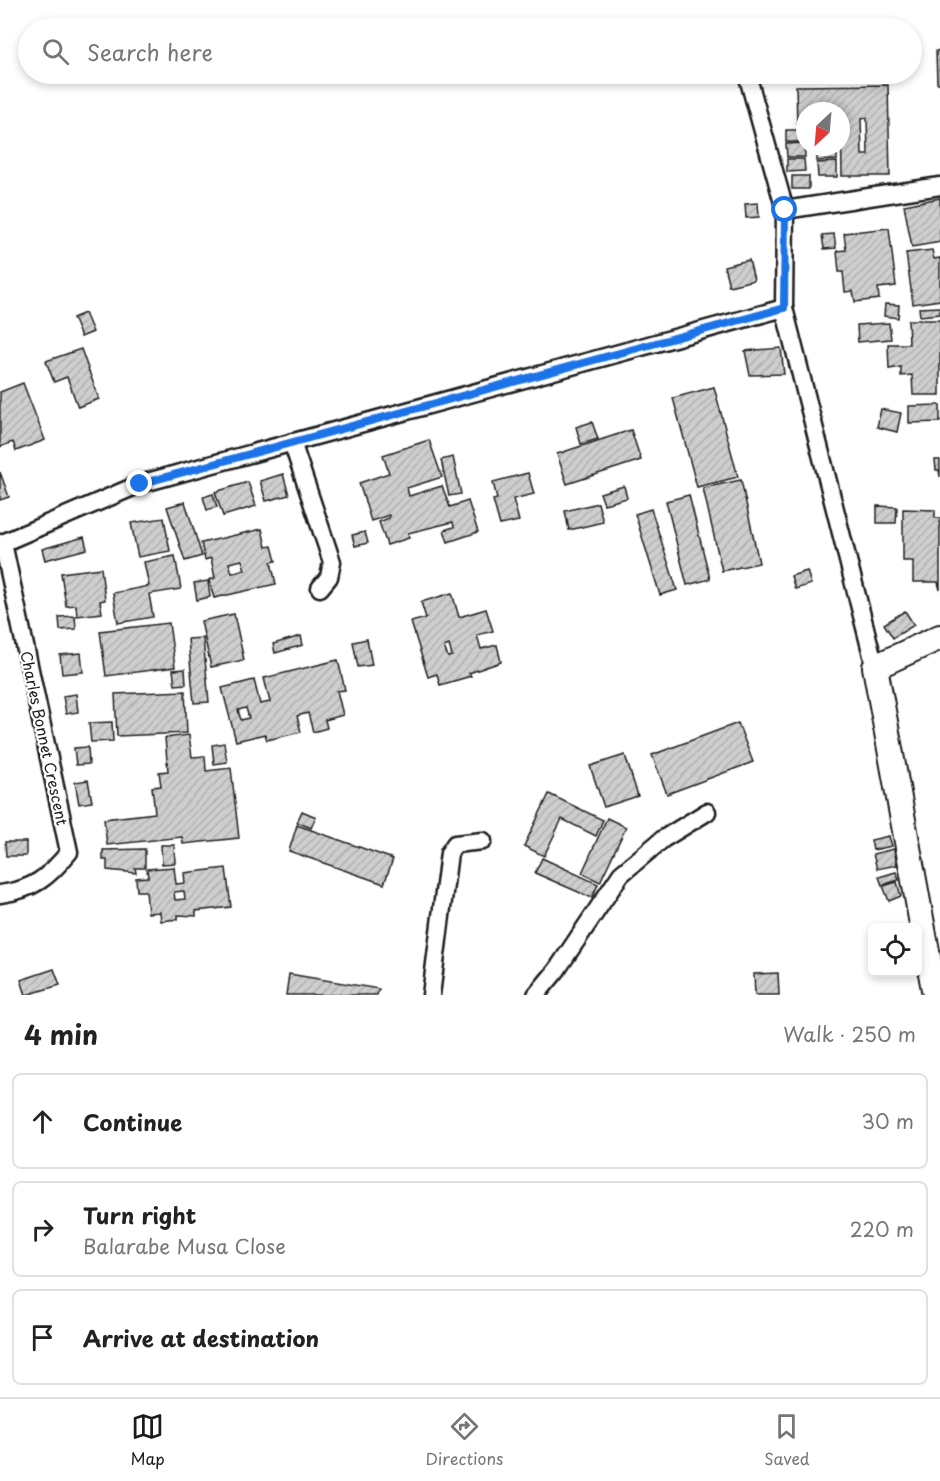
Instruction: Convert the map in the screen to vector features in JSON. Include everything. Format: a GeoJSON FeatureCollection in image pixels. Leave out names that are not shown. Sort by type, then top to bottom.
{"type":"FeatureCollection","features":[{"type":"Feature","properties":{"kind":"street"},"geometry":{"type":"LineString","coordinates":[[750,84],[785,210],[784,308],[874,667],[935,995]]}},
{"type":"Feature","properties":{"kind":"street"},"geometry":{"type":"LineString","coordinates":[[785,210],[940,186]]}},
{"type":"Feature","properties":{"kind":"street"},"geometry":{"type":"LineString","coordinates":[[2,543],[140,484],[784,308]]}},
{"type":"Feature","properties":{"kind":"street"},"geometry":{"type":"LineString","coordinates":[[292,442],[332,562],[329,577],[320,588]]}},
{"type":"Feature","properties":{"kind":"street","name":"Charles Bonnet Crescent"},"geometry":{"type":"LineString","coordinates":[[0,894],[15,892],[49,876],[69,852],[2,543]]}},
{"type":"Feature","properties":{"kind":"street"},"geometry":{"type":"LineString","coordinates":[[874,667],[940,637]]}},
{"type":"Feature","properties":{"kind":"street"},"geometry":{"type":"LineString","coordinates":[[536,995],[556,971],[621,874],[663,839],[707,812]]}},
{"type":"Feature","properties":{"kind":"street"},"geometry":{"type":"LineString","coordinates":[[431,995],[448,853],[454,844],[483,841]]}},
{"type":"Feature","properties":{"kind":"building"},"geometry":{"type":"Polygon","coordinates":[[[940,50],[940,83],[937,83],[936,51],[940,50]]]}},
{"type":"Feature","properties":{"kind":"building"},"geometry":{"type":"Polygon","coordinates":[[[888,85],[890,176],[842,176],[842,156],[850,156],[850,102],[796,102],[796,86],[888,85]],[[867,118],[861,119],[862,155],[868,155],[867,118]]]}},
{"type":"Feature","properties":{"kind":"building"},"geometry":{"type":"Polygon","coordinates":[[[786,130],[796,130],[796,142],[786,142],[786,130]]]}},
{"type":"Feature","properties":{"kind":"building"},"geometry":{"type":"Polygon","coordinates":[[[796,143],[796,156],[805,157],[787,157],[786,144],[796,143]]]}},
{"type":"Feature","properties":{"kind":"building"},"geometry":{"type":"Polygon","coordinates":[[[817,156],[837,156],[837,160],[817,161],[817,156]]]}},
{"type":"Feature","properties":{"kind":"building"},"geometry":{"type":"Polygon","coordinates":[[[787,159],[804,159],[805,171],[787,172],[787,159]]]}},
{"type":"Feature","properties":{"kind":"building"},"geometry":{"type":"Polygon","coordinates":[[[837,162],[837,177],[818,177],[817,163],[837,162]]]}},
{"type":"Feature","properties":{"kind":"building"},"geometry":{"type":"Polygon","coordinates":[[[792,176],[809,176],[809,189],[792,189],[792,176]]]}},
{"type":"Feature","properties":{"kind":"building"},"geometry":{"type":"Polygon","coordinates":[[[940,198],[940,242],[912,247],[904,205],[940,198]]]}},
{"type":"Feature","properties":{"kind":"building"},"geometry":{"type":"Polygon","coordinates":[[[758,203],[759,217],[746,218],[745,204],[758,203]]]}},
{"type":"Feature","properties":{"kind":"building"},"geometry":{"type":"Polygon","coordinates":[[[889,228],[896,286],[878,288],[879,299],[855,302],[853,291],[845,292],[843,272],[839,272],[837,251],[846,250],[844,233],[889,228]]]}},
{"type":"Feature","properties":{"kind":"building"},"geometry":{"type":"Polygon","coordinates":[[[834,234],[836,248],[824,249],[822,235],[834,234]]]}},
{"type":"Feature","properties":{"kind":"building"},"geometry":{"type":"Polygon","coordinates":[[[932,250],[934,259],[940,258],[940,300],[913,304],[906,253],[932,250]]]}},
{"type":"Feature","properties":{"kind":"building"},"geometry":{"type":"Polygon","coordinates":[[[749,260],[754,280],[729,286],[724,266],[749,260]]]}},
{"type":"Feature","properties":{"kind":"building"},"geometry":{"type":"Polygon","coordinates":[[[885,304],[899,305],[898,318],[884,316],[885,304]]]}},
{"type":"Feature","properties":{"kind":"building"},"geometry":{"type":"Polygon","coordinates":[[[940,307],[940,314],[920,316],[919,308],[940,307]]]}},
{"type":"Feature","properties":{"kind":"building"},"geometry":{"type":"Polygon","coordinates":[[[85,313],[93,332],[81,337],[73,318],[85,313]]]}},
{"type":"Feature","properties":{"kind":"building"},"geometry":{"type":"Polygon","coordinates":[[[908,320],[940,320],[940,395],[913,395],[912,375],[901,376],[901,367],[889,369],[888,344],[909,344],[908,320]]]}},
{"type":"Feature","properties":{"kind":"building"},"geometry":{"type":"Polygon","coordinates":[[[889,323],[891,339],[858,342],[857,325],[889,323]]]}},
{"type":"Feature","properties":{"kind":"building"},"geometry":{"type":"Polygon","coordinates":[[[781,348],[784,374],[750,375],[745,351],[781,348]]]}},
{"type":"Feature","properties":{"kind":"building"},"geometry":{"type":"Polygon","coordinates":[[[81,349],[99,399],[78,407],[67,377],[54,382],[46,361],[81,349]]]}},
{"type":"Feature","properties":{"kind":"building"},"geometry":{"type":"Polygon","coordinates":[[[23,383],[45,440],[16,451],[13,442],[0,447],[0,392],[23,383]]]}},
{"type":"Feature","properties":{"kind":"building"},"geometry":{"type":"Polygon","coordinates":[[[714,387],[738,477],[697,487],[673,398],[714,387]]]}},
{"type":"Feature","properties":{"kind":"building"},"geometry":{"type":"Polygon","coordinates":[[[940,405],[940,422],[909,423],[909,406],[940,405]]]}},
{"type":"Feature","properties":{"kind":"building"},"geometry":{"type":"Polygon","coordinates":[[[881,409],[901,413],[897,432],[877,427],[881,409]]]}},
{"type":"Feature","properties":{"kind":"building"},"geometry":{"type":"Polygon","coordinates":[[[592,422],[598,439],[581,444],[576,427],[592,422]]]}},
{"type":"Feature","properties":{"kind":"building"},"geometry":{"type":"Polygon","coordinates":[[[631,430],[641,460],[567,484],[557,454],[631,430]]]}},
{"type":"Feature","properties":{"kind":"building"},"geometry":{"type":"Polygon","coordinates":[[[429,440],[442,477],[407,488],[409,496],[442,486],[450,507],[468,501],[478,532],[448,542],[444,530],[454,527],[453,522],[408,533],[409,538],[387,545],[379,522],[389,518],[389,515],[371,521],[359,483],[389,473],[383,455],[429,440]]]}},
{"type":"Feature","properties":{"kind":"building"},"geometry":{"type":"Polygon","coordinates":[[[453,457],[461,494],[449,496],[441,460],[453,457]]]}},
{"type":"Feature","properties":{"kind":"building"},"geometry":{"type":"Polygon","coordinates":[[[935,460],[940,460],[940,477],[939,470],[936,470],[935,460]]]}},
{"type":"Feature","properties":{"kind":"building"},"geometry":{"type":"Polygon","coordinates":[[[0,472],[9,497],[0,500],[0,472]]]}},
{"type":"Feature","properties":{"kind":"building"},"geometry":{"type":"Polygon","coordinates":[[[528,473],[534,494],[513,499],[519,521],[500,525],[493,500],[497,499],[493,482],[528,473]]]}},
{"type":"Feature","properties":{"kind":"building"},"geometry":{"type":"Polygon","coordinates":[[[283,474],[289,495],[266,501],[260,481],[283,474]]]}},
{"type":"Feature","properties":{"kind":"building"},"geometry":{"type":"Polygon","coordinates":[[[741,480],[759,563],[722,571],[703,488],[741,480]]]}},
{"type":"Feature","properties":{"kind":"building"},"geometry":{"type":"Polygon","coordinates":[[[248,482],[256,506],[223,516],[215,492],[248,482]]]}},
{"type":"Feature","properties":{"kind":"building"},"geometry":{"type":"Polygon","coordinates":[[[624,486],[627,498],[604,504],[600,493],[624,486]]]}},
{"type":"Feature","properties":{"kind":"building"},"geometry":{"type":"Polygon","coordinates":[[[213,494],[217,507],[207,510],[203,497],[213,494]]]}},
{"type":"Feature","properties":{"kind":"building"},"geometry":{"type":"Polygon","coordinates":[[[689,495],[710,579],[687,585],[666,501],[689,495]]]}},
{"type":"Feature","properties":{"kind":"building"},"geometry":{"type":"Polygon","coordinates":[[[185,502],[202,556],[185,561],[167,507],[185,502]]]}},
{"type":"Feature","properties":{"kind":"building"},"geometry":{"type":"Polygon","coordinates":[[[598,503],[603,522],[569,530],[565,511],[598,503]]]}},
{"type":"Feature","properties":{"kind":"building"},"geometry":{"type":"Polygon","coordinates":[[[877,506],[897,507],[896,523],[877,523],[877,506]]]}},
{"type":"Feature","properties":{"kind":"building"},"geometry":{"type":"Polygon","coordinates":[[[651,509],[677,590],[660,595],[635,514],[651,509]]]}},
{"type":"Feature","properties":{"kind":"building"},"geometry":{"type":"Polygon","coordinates":[[[903,509],[935,510],[935,518],[940,518],[940,590],[938,582],[913,582],[913,561],[903,561],[903,509]]]}},
{"type":"Feature","properties":{"kind":"building"},"geometry":{"type":"Polygon","coordinates":[[[164,518],[170,551],[138,557],[131,523],[164,518]]]}},
{"type":"Feature","properties":{"kind":"building"},"geometry":{"type":"Polygon","coordinates":[[[262,529],[266,547],[272,546],[276,561],[271,562],[276,584],[214,598],[209,580],[215,578],[211,558],[205,560],[201,543],[262,529]],[[242,560],[229,563],[232,573],[245,570],[242,560]]]}},
{"type":"Feature","properties":{"kind":"building"},"geometry":{"type":"Polygon","coordinates":[[[365,532],[368,543],[355,546],[352,535],[365,532]]]}},
{"type":"Feature","properties":{"kind":"building"},"geometry":{"type":"Polygon","coordinates":[[[84,537],[87,549],[45,560],[42,549],[84,537]]]}},
{"type":"Feature","properties":{"kind":"building"},"geometry":{"type":"Polygon","coordinates":[[[175,556],[181,589],[149,594],[153,617],[118,623],[113,593],[149,586],[144,562],[175,556]]]}},
{"type":"Feature","properties":{"kind":"building"},"geometry":{"type":"Polygon","coordinates":[[[101,568],[105,600],[100,601],[102,613],[77,616],[76,605],[66,606],[61,573],[101,568]]]}},
{"type":"Feature","properties":{"kind":"building"},"geometry":{"type":"Polygon","coordinates":[[[807,571],[811,584],[795,589],[791,576],[807,571]]]}},
{"type":"Feature","properties":{"kind":"building"},"geometry":{"type":"Polygon","coordinates":[[[208,581],[210,597],[197,600],[194,583],[208,581]]]}},
{"type":"Feature","properties":{"kind":"building"},"geometry":{"type":"Polygon","coordinates":[[[452,593],[459,617],[486,609],[493,631],[477,635],[481,649],[497,645],[501,662],[469,673],[471,676],[440,685],[437,674],[428,677],[411,622],[426,618],[421,602],[452,593]],[[449,645],[444,647],[448,657],[452,656],[449,645]]]}},
{"type":"Feature","properties":{"kind":"building"},"geometry":{"type":"Polygon","coordinates":[[[905,611],[914,625],[893,638],[884,624],[905,611]]]}},
{"type":"Feature","properties":{"kind":"building"},"geometry":{"type":"Polygon","coordinates":[[[234,614],[244,660],[211,667],[201,621],[234,614]]]}},
{"type":"Feature","properties":{"kind":"building"},"geometry":{"type":"Polygon","coordinates":[[[75,616],[76,629],[60,630],[59,617],[75,616]]]}},
{"type":"Feature","properties":{"kind":"building"},"geometry":{"type":"Polygon","coordinates":[[[169,623],[175,667],[106,676],[100,631],[169,623]]]}},
{"type":"Feature","properties":{"kind":"building"},"geometry":{"type":"Polygon","coordinates":[[[301,636],[303,645],[275,653],[273,644],[301,636]]]}},
{"type":"Feature","properties":{"kind":"building"},"geometry":{"type":"Polygon","coordinates":[[[203,638],[209,702],[194,703],[188,639],[203,638]]]}},
{"type":"Feature","properties":{"kind":"building"},"geometry":{"type":"Polygon","coordinates":[[[367,639],[372,665],[358,667],[353,642],[367,639]]]}},
{"type":"Feature","properties":{"kind":"building"},"geometry":{"type":"Polygon","coordinates":[[[81,653],[83,672],[62,674],[60,655],[81,653]]]}},
{"type":"Feature","properties":{"kind":"building"},"geometry":{"type":"Polygon","coordinates":[[[338,660],[345,690],[337,691],[343,715],[325,720],[327,728],[313,732],[308,713],[297,716],[301,732],[267,740],[265,734],[236,741],[222,688],[254,680],[260,704],[270,702],[264,678],[338,660]],[[246,708],[238,710],[241,720],[249,718],[246,708]]]}},
{"type":"Feature","properties":{"kind":"building"},"geometry":{"type":"Polygon","coordinates":[[[185,669],[186,684],[175,685],[173,670],[185,669]]]}},
{"type":"Feature","properties":{"kind":"building"},"geometry":{"type":"Polygon","coordinates":[[[185,691],[187,733],[117,736],[115,694],[185,691]]]}},
{"type":"Feature","properties":{"kind":"building"},"geometry":{"type":"Polygon","coordinates":[[[76,694],[78,712],[66,714],[63,696],[76,694]]]}},
{"type":"Feature","properties":{"kind":"building"},"geometry":{"type":"Polygon","coordinates":[[[112,722],[113,741],[91,742],[89,723],[112,722]]]}},
{"type":"Feature","properties":{"kind":"building"},"geometry":{"type":"Polygon","coordinates":[[[738,723],[753,762],[667,794],[652,755],[738,723]]]}},
{"type":"Feature","properties":{"kind":"building"},"geometry":{"type":"Polygon","coordinates":[[[189,735],[192,757],[205,756],[206,771],[231,768],[239,838],[183,844],[182,837],[107,845],[104,819],[155,813],[152,787],[161,786],[159,772],[168,771],[165,738],[189,735]]]}},
{"type":"Feature","properties":{"kind":"building"},"geometry":{"type":"Polygon","coordinates":[[[224,743],[227,762],[214,764],[212,745],[224,743]]]}},
{"type":"Feature","properties":{"kind":"building"},"geometry":{"type":"Polygon","coordinates":[[[88,747],[89,764],[76,765],[74,748],[88,747]]]}},
{"type":"Feature","properties":{"kind":"building"},"geometry":{"type":"Polygon","coordinates":[[[625,755],[638,796],[604,807],[590,766],[625,755]]]}},
{"type":"Feature","properties":{"kind":"building"},"geometry":{"type":"Polygon","coordinates":[[[88,780],[92,802],[79,804],[75,782],[88,780]]]}},
{"type":"Feature","properties":{"kind":"building"},"geometry":{"type":"Polygon","coordinates":[[[549,794],[603,820],[596,836],[562,819],[544,856],[524,846],[549,794]]]}},
{"type":"Feature","properties":{"kind":"building"},"geometry":{"type":"Polygon","coordinates":[[[302,811],[316,817],[311,828],[297,822],[302,811]]]}},
{"type":"Feature","properties":{"kind":"building"},"geometry":{"type":"Polygon","coordinates":[[[607,818],[626,827],[600,882],[582,873],[607,818]]]}},
{"type":"Feature","properties":{"kind":"building"},"geometry":{"type":"Polygon","coordinates":[[[297,825],[393,859],[384,884],[289,851],[297,825]]]}},
{"type":"Feature","properties":{"kind":"building"},"geometry":{"type":"Polygon","coordinates":[[[889,836],[892,846],[873,850],[871,840],[889,836]]]}},
{"type":"Feature","properties":{"kind":"building"},"geometry":{"type":"Polygon","coordinates":[[[5,842],[26,842],[26,856],[6,856],[5,842]]]}},
{"type":"Feature","properties":{"kind":"building"},"geometry":{"type":"Polygon","coordinates":[[[161,845],[174,845],[175,863],[162,864],[161,845]]]}},
{"type":"Feature","properties":{"kind":"building"},"geometry":{"type":"Polygon","coordinates":[[[145,849],[145,868],[135,868],[136,873],[107,870],[107,860],[103,860],[103,850],[145,849]]]}},
{"type":"Feature","properties":{"kind":"building"},"geometry":{"type":"Polygon","coordinates":[[[894,849],[897,865],[877,869],[873,854],[894,849]]]}},
{"type":"Feature","properties":{"kind":"building"},"geometry":{"type":"Polygon","coordinates":[[[542,858],[598,884],[592,898],[535,873],[542,858]]]}},
{"type":"Feature","properties":{"kind":"building"},"geometry":{"type":"Polygon","coordinates":[[[174,867],[176,884],[185,883],[184,873],[226,868],[231,907],[196,911],[196,916],[178,915],[178,919],[161,921],[160,912],[148,913],[146,891],[137,891],[136,878],[148,877],[147,869],[174,867]],[[184,891],[174,892],[175,900],[185,899],[184,891]]]}},
{"type":"Feature","properties":{"kind":"building"},"geometry":{"type":"Polygon","coordinates":[[[896,872],[899,880],[882,885],[879,877],[896,872]]]}},
{"type":"Feature","properties":{"kind":"building"},"geometry":{"type":"Polygon","coordinates":[[[897,882],[901,896],[889,901],[883,886],[897,882]]]}},
{"type":"Feature","properties":{"kind":"building"},"geometry":{"type":"Polygon","coordinates":[[[54,969],[60,985],[26,995],[21,980],[54,969]]]}},
{"type":"Feature","properties":{"kind":"building"},"geometry":{"type":"Polygon","coordinates":[[[778,973],[779,995],[755,995],[754,974],[778,973]]]}},
{"type":"Feature","properties":{"kind":"building"},"geometry":{"type":"Polygon","coordinates":[[[289,974],[379,989],[377,995],[286,995],[289,974]]]}},
{"type":"Feature","properties":{"kind":"route"},"geometry":{"type":"LineString","coordinates":[[140,484],[784,308],[785,210]]}}]}
